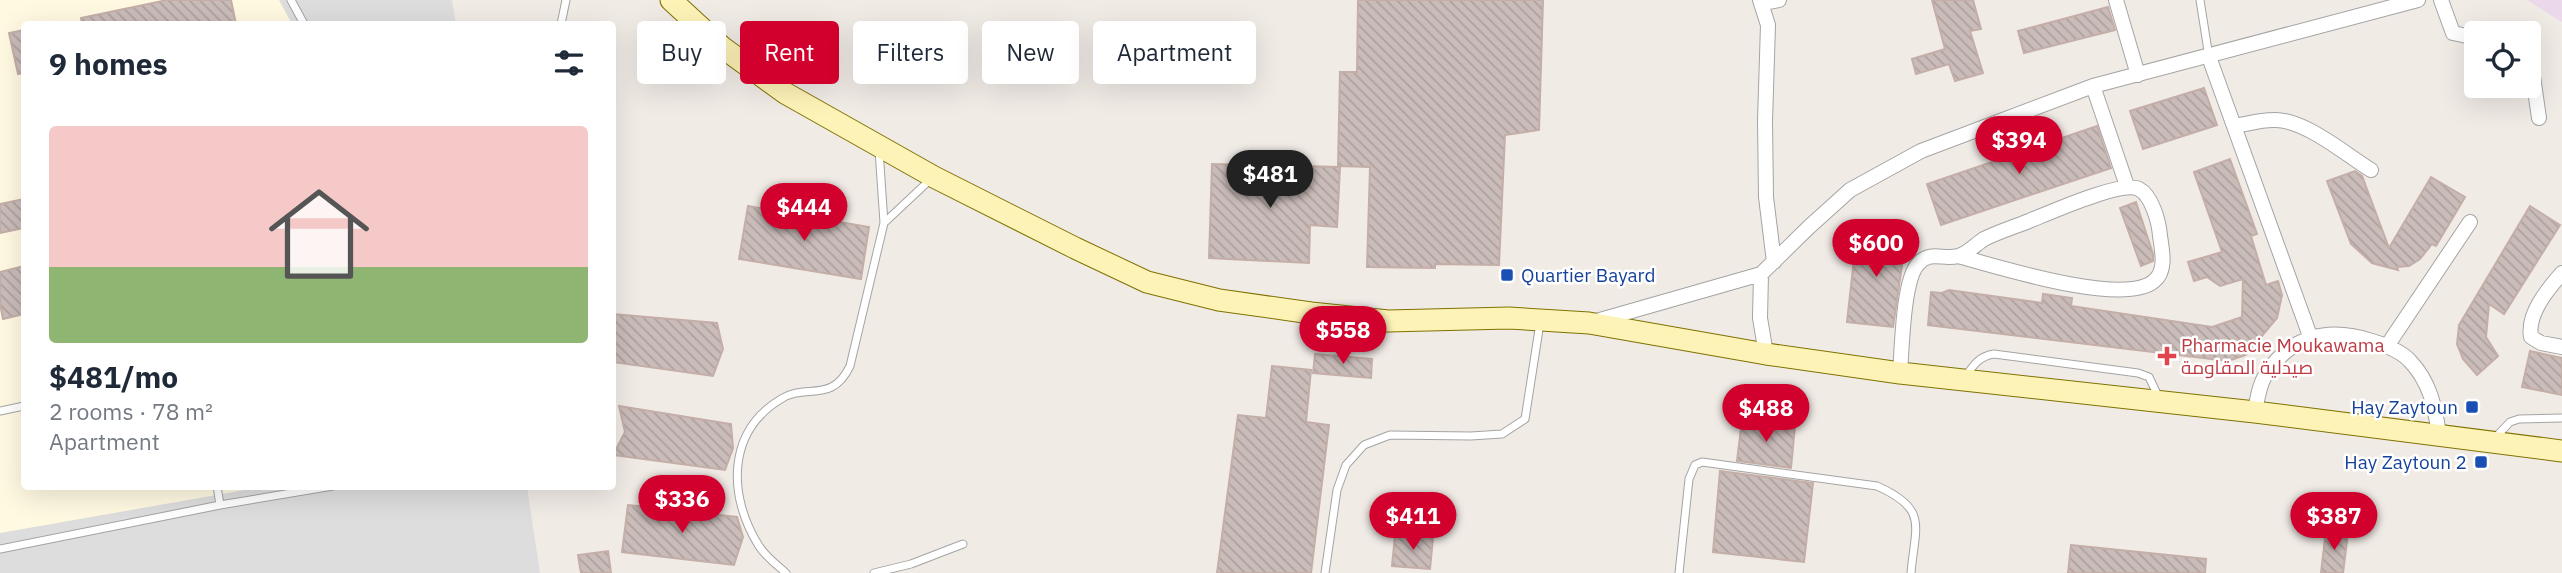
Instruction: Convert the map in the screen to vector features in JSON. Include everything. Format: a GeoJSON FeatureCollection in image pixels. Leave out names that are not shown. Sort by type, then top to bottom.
{"type":"FeatureCollection","features":[{"type":"Feature","properties":{"kind":"main road"},"geometry":{"type":"LineString","coordinates":[[671,0],[756,74],[934,177],[1147,282],[1219,300],[1388,321],[1541,319],[1589,323],[1766,354],[1900,373],[2255,412],[2562,451]]}},
{"type":"Feature","properties":{"kind":"street"},"geometry":{"type":"LineString","coordinates":[[1774,262],[1766,197],[1768,25],[1762,2],[1779,0]]}},
{"type":"Feature","properties":{"kind":"street"},"geometry":{"type":"LineString","coordinates":[[2116,0],[2138,75]]}},
{"type":"Feature","properties":{"kind":"street"},"geometry":{"type":"LineString","coordinates":[[1589,323],[1761,274],[1850,190],[1921,151],[2093,86],[2418,0]]}},
{"type":"Feature","properties":{"kind":"street"},"geometry":{"type":"LineString","coordinates":[[2441,0],[2453,33],[2464,35]]}},
{"type":"Feature","properties":{"kind":"street"},"geometry":{"type":"LineString","coordinates":[[2209,57],[2310,336]]}},
{"type":"Feature","properties":{"kind":"street"},"geometry":{"type":"LineString","coordinates":[[2093,86],[2127,186]]}},
{"type":"Feature","properties":{"kind":"street"},"geometry":{"type":"LineString","coordinates":[[2536,98],[2539,118]]}},
{"type":"Feature","properties":{"kind":"street"},"geometry":{"type":"LineString","coordinates":[[2234,125],[2286,121],[2304,128],[2371,170]]}},
{"type":"Feature","properties":{"kind":"street"},"geometry":{"type":"LineString","coordinates":[[1900,373],[1909,281],[1919,262],[1931,255],[1958,256],[2076,285],[2111,290],[2136,288],[2154,282],[2161,273],[2163,261],[2160,230],[2147,196],[2139,189],[2127,186],[2070,204],[1986,238],[1958,256]]}},
{"type":"Feature","properties":{"kind":"street"},"geometry":{"type":"LineString","coordinates":[[2387,346],[2470,222]]}},
{"type":"Feature","properties":{"kind":"street"},"geometry":{"type":"LineString","coordinates":[[2562,273],[2532,315],[2529,326],[2532,337],[2541,343],[2562,347]]}},
{"type":"Feature","properties":{"kind":"street"},"geometry":{"type":"LineString","coordinates":[[1761,274],[1760,318],[1766,354]]}},
{"type":"Feature","properties":{"kind":"street"},"geometry":{"type":"LineString","coordinates":[[2255,412],[2264,377],[2283,352],[2310,336],[2355,336],[2387,346],[2409,359],[2424,379],[2434,402],[2439,434]]}},
{"type":"Feature","properties":{"kind":"lane"},"geometry":{"type":"LineString","coordinates":[[291,0],[302,21]]}},
{"type":"Feature","properties":{"kind":"lane"},"geometry":{"type":"LineString","coordinates":[[562,21],[566,0]]}},
{"type":"Feature","properties":{"kind":"lane"},"geometry":{"type":"LineString","coordinates":[[2200,0],[2209,57]]}},
{"type":"Feature","properties":{"kind":"lane"},"geometry":{"type":"LineString","coordinates":[[786,573],[761,549],[743,517],[737,484],[741,448],[747,431],[764,412],[783,397],[830,389],[844,379],[850,366],[884,223],[878,146]]}},
{"type":"Feature","properties":{"kind":"lane"},"geometry":{"type":"LineString","coordinates":[[884,223],[934,177]]}},
{"type":"Feature","properties":{"kind":"lane"},"geometry":{"type":"LineString","coordinates":[[1325,573],[1337,491],[1346,465],[1364,445],[1390,435],[1502,435],[1525,419],[1541,319]]}},
{"type":"Feature","properties":{"kind":"lane"},"geometry":{"type":"LineString","coordinates":[[1962,379],[1978,360],[1985,355],[1994,354],[2138,373],[2149,377],[2161,402]]}},
{"type":"Feature","properties":{"kind":"lane"},"geometry":{"type":"LineString","coordinates":[[0,411],[21,407]]}},
{"type":"Feature","properties":{"kind":"lane"},"geometry":{"type":"LineString","coordinates":[[2491,442],[2510,422],[2519,419],[2562,418]]}},
{"type":"Feature","properties":{"kind":"lane"},"geometry":{"type":"LineString","coordinates":[[1679,573],[1689,479],[1695,465],[1702,462],[1877,486],[1892,493],[1912,510],[1918,528],[1911,573]]}},
{"type":"Feature","properties":{"kind":"lane"},"geometry":{"type":"LineString","coordinates":[[218,490],[220,505]]}},
{"type":"Feature","properties":{"kind":"lane"},"geometry":{"type":"LineString","coordinates":[[0,549],[309,490]]}},
{"type":"Feature","properties":{"kind":"lane"},"geometry":{"type":"LineString","coordinates":[[874,573],[911,564],[963,544]]}},
{"type":"Feature","properties":{"kind":"shaded area"},"geometry":{"type":"Polygon","coordinates":[[[0,0],[452,0],[456,21],[21,21],[21,490],[527,490],[540,573],[0,573],[0,0]]]}},
{"type":"Feature","properties":{"kind":"shaded area"},"geometry":{"type":"Polygon","coordinates":[[[0,0],[279,0],[290,21],[21,21],[21,490],[245,490],[0,533],[0,0]]]}},
{"type":"Feature","properties":{"kind":"shaded area"},"geometry":{"type":"Polygon","coordinates":[[[2527,0],[2562,0],[2562,22],[2527,0]]]}},
{"type":"Feature","properties":{"kind":"building"},"geometry":{"type":"Polygon","coordinates":[[[167,0],[231,0],[235,21],[82,21],[81,18],[167,0]]]}},
{"type":"Feature","properties":{"kind":"building"},"geometry":{"type":"Polygon","coordinates":[[[1358,0],[1543,0],[1539,130],[1505,135],[1499,265],[1367,267],[1370,167],[1338,166],[1340,72],[1357,72],[1358,0]]]}},
{"type":"Feature","properties":{"kind":"building"},"geometry":{"type":"Polygon","coordinates":[[[1932,0],[1973,0],[1981,29],[1970,31],[1983,73],[1955,81],[1949,64],[1916,74],[1912,59],[1945,49],[1932,0]]]}},
{"type":"Feature","properties":{"kind":"building"},"geometry":{"type":"Polygon","coordinates":[[[2108,7],[2115,30],[2024,53],[2018,31],[2108,7]]]}},
{"type":"Feature","properties":{"kind":"building"},"geometry":{"type":"Polygon","coordinates":[[[21,31],[21,74],[18,74],[9,33],[21,31]]]}},
{"type":"Feature","properties":{"kind":"building"},"geometry":{"type":"Polygon","coordinates":[[[2204,88],[2217,125],[2143,149],[2130,111],[2204,88]]]}},
{"type":"Feature","properties":{"kind":"building"},"geometry":{"type":"Polygon","coordinates":[[[2097,126],[2111,168],[1941,225],[1927,184],[2097,126]]]}},
{"type":"Feature","properties":{"kind":"building"},"geometry":{"type":"Polygon","coordinates":[[[2230,159],[2257,234],[2251,236],[2266,285],[2278,281],[2282,295],[2277,318],[2246,355],[2228,361],[1928,325],[1931,292],[1942,293],[1949,290],[2042,303],[2043,294],[2072,298],[2071,306],[2212,327],[2242,317],[2243,279],[2220,286],[2207,277],[2194,281],[2188,262],[2222,252],[2194,172],[2230,159]]]}},
{"type":"Feature","properties":{"kind":"building"},"geometry":{"type":"Polygon","coordinates":[[[1212,164],[1340,167],[1337,227],[1310,225],[1309,263],[1209,258],[1212,164]]]}},
{"type":"Feature","properties":{"kind":"building"},"geometry":{"type":"Polygon","coordinates":[[[2355,171],[2362,176],[2389,248],[2431,177],[2465,197],[2436,246],[2432,244],[2420,259],[2409,266],[2397,267],[2398,270],[2372,263],[2351,244],[2327,181],[2355,171]]]}},
{"type":"Feature","properties":{"kind":"building"},"geometry":{"type":"Polygon","coordinates":[[[21,200],[21,229],[0,233],[0,204],[21,200]]]}},
{"type":"Feature","properties":{"kind":"building"},"geometry":{"type":"Polygon","coordinates":[[[2136,202],[2153,254],[2153,261],[2141,266],[2120,208],[2136,202]]]}},
{"type":"Feature","properties":{"kind":"building"},"geometry":{"type":"Polygon","coordinates":[[[748,206],[869,227],[861,279],[739,259],[748,206]]]}},
{"type":"Feature","properties":{"kind":"building"},"geometry":{"type":"Polygon","coordinates":[[[2530,206],[2560,225],[2504,314],[2489,304],[2486,337],[2498,356],[2477,375],[2463,359],[2457,344],[2459,325],[2530,206]]]}},
{"type":"Feature","properties":{"kind":"building"},"geometry":{"type":"Polygon","coordinates":[[[1857,232],[1906,238],[1893,327],[1847,322],[1857,232]]]}},
{"type":"Feature","properties":{"kind":"building"},"geometry":{"type":"Polygon","coordinates":[[[21,267],[21,315],[3,319],[0,272],[21,267]]]}},
{"type":"Feature","properties":{"kind":"building"},"geometry":{"type":"Polygon","coordinates":[[[616,314],[717,323],[723,349],[713,376],[616,363],[616,314]]]}},
{"type":"Feature","properties":{"kind":"building"},"geometry":{"type":"Polygon","coordinates":[[[2530,351],[2562,358],[2562,395],[2522,387],[2530,351]]]}},
{"type":"Feature","properties":{"kind":"building"},"geometry":{"type":"Polygon","coordinates":[[[1315,354],[1372,359],[1371,378],[1313,373],[1315,354]]]}},
{"type":"Feature","properties":{"kind":"building"},"geometry":{"type":"Polygon","coordinates":[[[1272,366],[1311,370],[1306,422],[1329,425],[1311,573],[1217,573],[1238,415],[1266,418],[1272,366]]]}},
{"type":"Feature","properties":{"kind":"building"},"geometry":{"type":"Polygon","coordinates":[[[619,406],[731,424],[733,448],[725,470],[616,455],[616,449],[625,432],[619,406]]]}},
{"type":"Feature","properties":{"kind":"building"},"geometry":{"type":"Polygon","coordinates":[[[1742,420],[1795,426],[1791,468],[1737,461],[1742,420]]]}},
{"type":"Feature","properties":{"kind":"building"},"geometry":{"type":"Polygon","coordinates":[[[1720,471],[1813,483],[1804,562],[1713,552],[1720,471]]]}},
{"type":"Feature","properties":{"kind":"building"},"geometry":{"type":"Polygon","coordinates":[[[628,505],[737,517],[743,537],[734,565],[622,552],[628,505]]]}},
{"type":"Feature","properties":{"kind":"building"},"geometry":{"type":"Polygon","coordinates":[[[2326,530],[2348,533],[2343,573],[2321,573],[2326,530]]]}},
{"type":"Feature","properties":{"kind":"building"},"geometry":{"type":"Polygon","coordinates":[[[1395,535],[1433,538],[1430,569],[1392,566],[1395,535]]]}},
{"type":"Feature","properties":{"kind":"building"},"geometry":{"type":"Polygon","coordinates":[[[2071,545],[2206,559],[2205,573],[2068,573],[2071,545]]]}},
{"type":"Feature","properties":{"kind":"building"},"geometry":{"type":"Polygon","coordinates":[[[608,551],[611,573],[581,573],[578,555],[608,551]]]}},
{"type":"Feature","properties":{"kind":"place","name":"Quartier Bayard"},"geometry":{"type":"Point","coordinates":[1507,275]}},
{"type":"Feature","properties":{"kind":"place","name":"Pharmacie Moukawama صيدلية المقاومة"},"geometry":{"type":"Point","coordinates":[2167,356]}},
{"type":"Feature","properties":{"kind":"place","name":"Hay Zaytoun"},"geometry":{"type":"Point","coordinates":[2472,407]}},
{"type":"Feature","properties":{"kind":"place","name":"Hay Zaytoun 2"},"geometry":{"type":"Point","coordinates":[2481,462]}}]}
